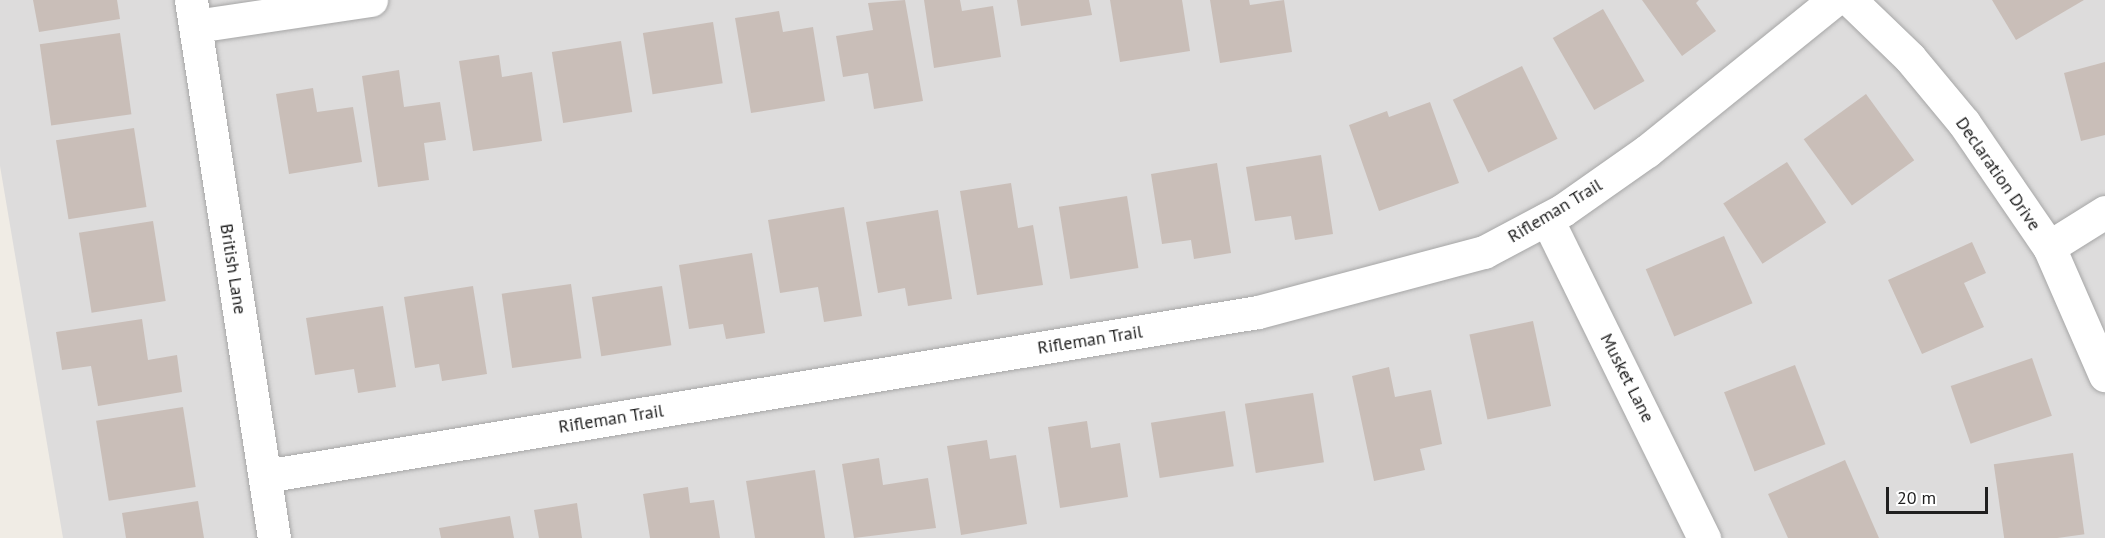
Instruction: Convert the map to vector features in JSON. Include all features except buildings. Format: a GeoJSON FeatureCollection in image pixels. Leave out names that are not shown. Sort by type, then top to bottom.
{"type":"FeatureCollection","features":[{"type":"Feature","properties":{"kind":"street"},"geometry":{"type":"LineString","coordinates":[[193,13],[371,0]]}},
{"type":"Feature","properties":{"kind":"street","name":"Rifleman Trail"},"geometry":{"type":"LineString","coordinates":[[265,476],[1258,312],[1484,252],[1547,219],[1647,151],[1834,0]]}},
{"type":"Feature","properties":{"kind":"street","name":"Declaration Drive"},"geometry":{"type":"LineString","coordinates":[[1851,0],[1910,58],[1964,123],[2049,247],[2105,375]]}},
{"type":"Feature","properties":{"kind":"street","name":"British Lane"},"geometry":{"type":"LineString","coordinates":[[193,13],[274,538]]}},
{"type":"Feature","properties":{"kind":"street"},"geometry":{"type":"LineString","coordinates":[[2049,247],[2105,212]]}},
{"type":"Feature","properties":{"kind":"street","name":"Musket Lane"},"geometry":{"type":"LineString","coordinates":[[1547,219],[1704,538]]}},
{"type":"Feature","properties":{"kind":"shaded area"},"geometry":{"type":"Polygon","coordinates":[[[0,0],[2105,0],[2105,538],[63,538],[0,166],[0,0]]]}}]}
